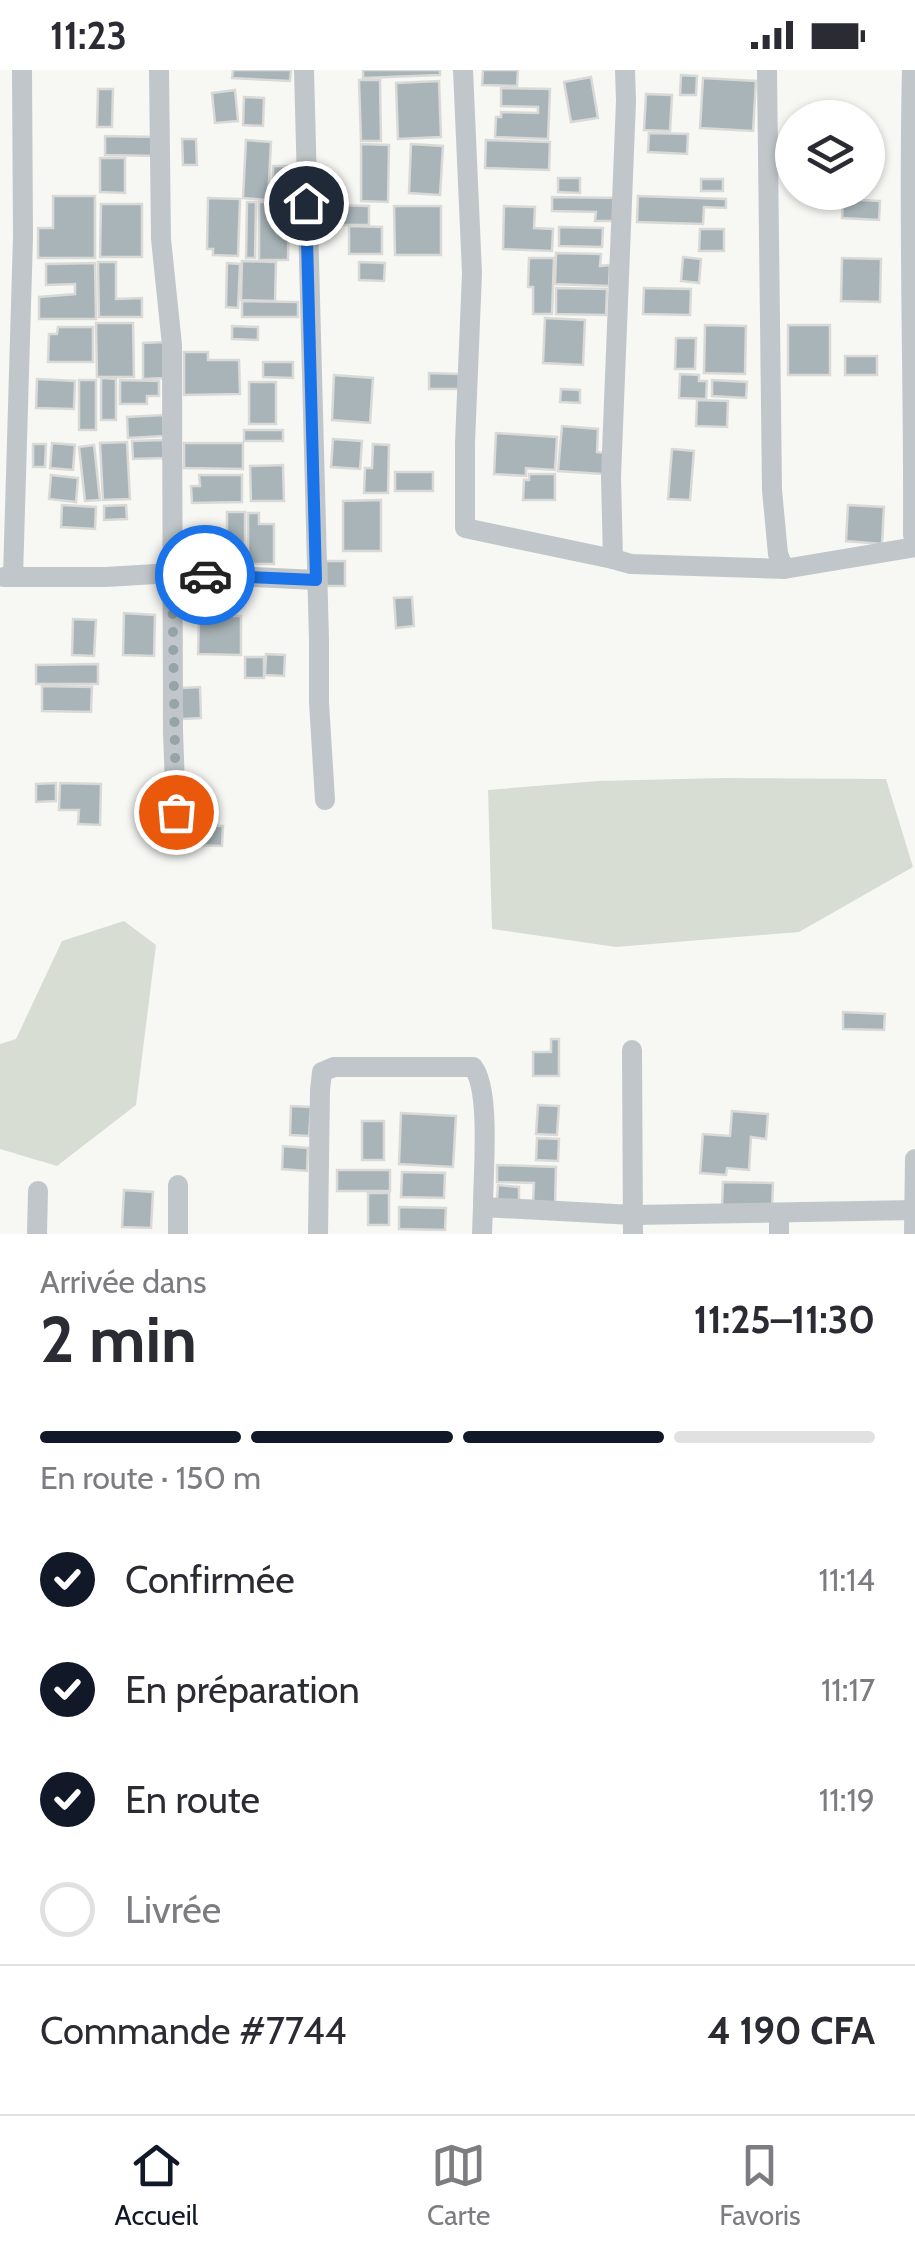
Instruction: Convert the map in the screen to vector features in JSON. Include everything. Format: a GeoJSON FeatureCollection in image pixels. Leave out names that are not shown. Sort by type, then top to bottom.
{"type":"FeatureCollection","features":[{"type":"Feature","properties":{"kind":"street"},"geometry":{"type":"LineString","coordinates":[[22,70],[23,237],[6,577],[172,574],[316,580]]}},
{"type":"Feature","properties":{"kind":"street"},"geometry":{"type":"LineString","coordinates":[[159,70],[161,239],[172,345],[176,812]]}},
{"type":"Feature","properties":{"kind":"street"},"geometry":{"type":"LineString","coordinates":[[304,70],[319,702],[325,800]]}},
{"type":"Feature","properties":{"kind":"street"},"geometry":{"type":"LineString","coordinates":[[463,70],[472,274],[465,528],[631,564],[784,569],[915,547],[912,70]]}},
{"type":"Feature","properties":{"kind":"street"},"geometry":{"type":"LineString","coordinates":[[614,559],[611,477],[625,70]]}},
{"type":"Feature","properties":{"kind":"street"},"geometry":{"type":"LineString","coordinates":[[767,70],[772,490],[778,554],[784,569]]}},
{"type":"Feature","properties":{"kind":"street"},"geometry":{"type":"LineString","coordinates":[[632,1050],[633,1224]]}},
{"type":"Feature","properties":{"kind":"street"},"geometry":{"type":"LineString","coordinates":[[318,1234],[322,1072],[334,1068],[473,1067],[480,1076],[484,1096],[482,1234]]}},
{"type":"Feature","properties":{"kind":"street"},"geometry":{"type":"LineString","coordinates":[[914,1234],[915,1159]]}},
{"type":"Feature","properties":{"kind":"street"},"geometry":{"type":"LineString","coordinates":[[178,1185],[178,1234]]}},
{"type":"Feature","properties":{"kind":"street"},"geometry":{"type":"LineString","coordinates":[[37,1234],[38,1191]]}},
{"type":"Feature","properties":{"kind":"street"},"geometry":{"type":"LineString","coordinates":[[483,1206],[633,1224],[779,1224],[914,1210]]}},
{"type":"Feature","properties":{"kind":"shaded area"},"geometry":{"type":"Polygon","coordinates":[[[886,779],[913,867],[799,932],[616,947],[492,929],[488,790],[598,781],[886,779]]]}},
{"type":"Feature","properties":{"kind":"shaded area"},"geometry":{"type":"Polygon","coordinates":[[[124,921],[156,945],[136,1105],[57,1166],[0,1149],[0,1044],[16,1039],[62,941],[124,921]]]}},
{"type":"Feature","properties":{"kind":"building"},"geometry":{"type":"Polygon","coordinates":[[[233,70],[291,70],[290,81],[232,78],[233,70]]]}},
{"type":"Feature","properties":{"kind":"building"},"geometry":{"type":"Polygon","coordinates":[[[363,70],[440,70],[440,75],[363,78],[363,70]]]}},
{"type":"Feature","properties":{"kind":"building"},"geometry":{"type":"Polygon","coordinates":[[[483,70],[518,70],[517,86],[482,85],[483,70]]]}},
{"type":"Feature","properties":{"kind":"building"},"geometry":{"type":"Polygon","coordinates":[[[681,75],[697,76],[696,95],[680,95],[681,75]]]}},
{"type":"Feature","properties":{"kind":"building"},"geometry":{"type":"Polygon","coordinates":[[[591,77],[598,118],[571,122],[564,82],[591,77]]]}},
{"type":"Feature","properties":{"kind":"building"},"geometry":{"type":"Polygon","coordinates":[[[703,78],[756,81],[753,131],[700,128],[703,78]]]}},
{"type":"Feature","properties":{"kind":"building"},"geometry":{"type":"Polygon","coordinates":[[[359,80],[380,80],[381,141],[361,141],[359,80]]]}},
{"type":"Feature","properties":{"kind":"building"},"geometry":{"type":"Polygon","coordinates":[[[439,81],[441,137],[398,139],[396,83],[439,81]]]}},
{"type":"Feature","properties":{"kind":"building"},"geometry":{"type":"Polygon","coordinates":[[[501,88],[550,89],[548,139],[495,137],[496,117],[501,117],[501,112],[538,113],[538,107],[501,106],[501,88]]]}},
{"type":"Feature","properties":{"kind":"building"},"geometry":{"type":"Polygon","coordinates":[[[98,89],[113,89],[112,127],[97,127],[98,89]]]}},
{"type":"Feature","properties":{"kind":"building"},"geometry":{"type":"Polygon","coordinates":[[[235,90],[238,121],[215,123],[212,93],[235,90]]]}},
{"type":"Feature","properties":{"kind":"building"},"geometry":{"type":"Polygon","coordinates":[[[646,94],[672,95],[670,131],[644,130],[646,94]]]}},
{"type":"Feature","properties":{"kind":"building"},"geometry":{"type":"Polygon","coordinates":[[[244,97],[264,98],[263,126],[243,125],[244,97]]]}},
{"type":"Feature","properties":{"kind":"building"},"geometry":{"type":"Polygon","coordinates":[[[649,133],[688,134],[687,154],[648,152],[649,133]]]}},
{"type":"Feature","properties":{"kind":"building"},"geometry":{"type":"Polygon","coordinates":[[[105,136],[157,137],[157,156],[105,155],[105,136]]]}},
{"type":"Feature","properties":{"kind":"building"},"geometry":{"type":"Polygon","coordinates":[[[182,139],[196,139],[197,165],[183,165],[182,139]]]}},
{"type":"Feature","properties":{"kind":"building"},"geometry":{"type":"Polygon","coordinates":[[[246,140],[271,142],[268,200],[243,198],[246,140]]]}},
{"type":"Feature","properties":{"kind":"building"},"geometry":{"type":"Polygon","coordinates":[[[486,140],[550,142],[549,170],[485,168],[486,140]]]}},
{"type":"Feature","properties":{"kind":"building"},"geometry":{"type":"Polygon","coordinates":[[[361,144],[389,145],[388,202],[361,201],[361,144]]]}},
{"type":"Feature","properties":{"kind":"building"},"geometry":{"type":"Polygon","coordinates":[[[411,144],[443,146],[440,195],[409,193],[411,144]]]}},
{"type":"Feature","properties":{"kind":"building"},"geometry":{"type":"Polygon","coordinates":[[[100,158],[125,158],[125,193],[100,192],[100,158]]]}},
{"type":"Feature","properties":{"kind":"building"},"geometry":{"type":"Polygon","coordinates":[[[273,166],[297,166],[296,198],[273,197],[273,166]]]}},
{"type":"Feature","properties":{"kind":"building"},"geometry":{"type":"Polygon","coordinates":[[[558,178],[580,178],[580,193],[558,192],[558,178]]]}},
{"type":"Feature","properties":{"kind":"building"},"geometry":{"type":"Polygon","coordinates":[[[701,179],[723,179],[723,191],[701,191],[701,179]]]}},
{"type":"Feature","properties":{"kind":"building"},"geometry":{"type":"Polygon","coordinates":[[[53,196],[95,196],[95,258],[38,258],[38,228],[53,228],[53,196]]]}},
{"type":"Feature","properties":{"kind":"building"},"geometry":{"type":"Polygon","coordinates":[[[638,196],[726,199],[726,208],[704,207],[703,224],[637,222],[638,196]]]}},
{"type":"Feature","properties":{"kind":"building"},"geometry":{"type":"Polygon","coordinates":[[[552,197],[619,198],[614,221],[595,221],[596,212],[552,211],[552,197]]]}},
{"type":"Feature","properties":{"kind":"building"},"geometry":{"type":"Polygon","coordinates":[[[208,198],[240,199],[238,256],[213,255],[213,249],[207,249],[208,198]]]}},
{"type":"Feature","properties":{"kind":"building"},"geometry":{"type":"Polygon","coordinates":[[[289,201],[288,260],[259,260],[259,202],[289,201]]]}},
{"type":"Feature","properties":{"kind":"building"},"geometry":{"type":"Polygon","coordinates":[[[247,202],[256,202],[255,258],[246,258],[247,202]]]}},
{"type":"Feature","properties":{"kind":"building"},"geometry":{"type":"Polygon","coordinates":[[[101,204],[142,204],[142,257],[100,257],[101,204]]]}},
{"type":"Feature","properties":{"kind":"building"},"geometry":{"type":"Polygon","coordinates":[[[334,205],[369,206],[369,225],[334,225],[334,205]]]}},
{"type":"Feature","properties":{"kind":"building"},"geometry":{"type":"Polygon","coordinates":[[[394,206],[441,206],[441,255],[395,255],[394,206]]]}},
{"type":"Feature","properties":{"kind":"building"},"geometry":{"type":"Polygon","coordinates":[[[504,206],[535,207],[534,228],[553,229],[552,251],[503,249],[504,206]]]}},
{"type":"Feature","properties":{"kind":"building"},"geometry":{"type":"Polygon","coordinates":[[[842,210],[880,210],[879,220],[842,218],[842,210]]]}},
{"type":"Feature","properties":{"kind":"building"},"geometry":{"type":"Polygon","coordinates":[[[349,226],[382,227],[382,254],[349,254],[349,226]]]}},
{"type":"Feature","properties":{"kind":"building"},"geometry":{"type":"Polygon","coordinates":[[[559,227],[603,228],[602,247],[559,246],[559,227]]]}},
{"type":"Feature","properties":{"kind":"building"},"geometry":{"type":"Polygon","coordinates":[[[700,229],[724,229],[724,251],[699,251],[700,229]]]}},
{"type":"Feature","properties":{"kind":"building"},"geometry":{"type":"Polygon","coordinates":[[[556,253],[601,254],[600,266],[610,265],[609,286],[555,284],[556,253]]]}},
{"type":"Feature","properties":{"kind":"building"},"geometry":{"type":"Polygon","coordinates":[[[683,257],[701,259],[699,283],[681,281],[683,257]]]}},
{"type":"Feature","properties":{"kind":"building"},"geometry":{"type":"Polygon","coordinates":[[[529,258],[554,258],[552,314],[533,314],[533,287],[528,287],[529,258]]]}},
{"type":"Feature","properties":{"kind":"building"},"geometry":{"type":"Polygon","coordinates":[[[842,258],[881,259],[880,302],[841,301],[842,258]]]}},
{"type":"Feature","properties":{"kind":"building"},"geometry":{"type":"Polygon","coordinates":[[[242,261],[276,262],[275,301],[241,300],[242,261]]]}},
{"type":"Feature","properties":{"kind":"building"},"geometry":{"type":"Polygon","coordinates":[[[98,262],[116,262],[116,299],[142,298],[142,317],[99,317],[98,262]]]}},
{"type":"Feature","properties":{"kind":"building"},"geometry":{"type":"Polygon","coordinates":[[[359,262],[385,263],[384,281],[359,280],[359,262]]]}},
{"type":"Feature","properties":{"kind":"building"},"geometry":{"type":"Polygon","coordinates":[[[95,263],[96,319],[39,319],[39,297],[75,294],[75,284],[46,285],[46,264],[95,263]]]}},
{"type":"Feature","properties":{"kind":"building"},"geometry":{"type":"Polygon","coordinates":[[[227,263],[240,264],[238,308],[226,307],[227,263]]]}},
{"type":"Feature","properties":{"kind":"building"},"geometry":{"type":"Polygon","coordinates":[[[556,288],[607,289],[606,315],[556,314],[556,288]]]}},
{"type":"Feature","properties":{"kind":"building"},"geometry":{"type":"Polygon","coordinates":[[[644,288],[691,289],[690,315],[643,314],[644,288]]]}},
{"type":"Feature","properties":{"kind":"building"},"geometry":{"type":"Polygon","coordinates":[[[242,301],[298,302],[298,317],[242,317],[242,301]]]}},
{"type":"Feature","properties":{"kind":"building"},"geometry":{"type":"Polygon","coordinates":[[[545,318],[585,320],[583,365],[543,363],[545,318]]]}},
{"type":"Feature","properties":{"kind":"building"},"geometry":{"type":"Polygon","coordinates":[[[96,323],[133,323],[134,377],[97,377],[96,323]]]}},
{"type":"Feature","properties":{"kind":"building"},"geometry":{"type":"Polygon","coordinates":[[[705,325],[746,326],[745,374],[704,373],[705,325]]]}},
{"type":"Feature","properties":{"kind":"building"},"geometry":{"type":"Polygon","coordinates":[[[788,325],[830,325],[830,375],[788,375],[788,325]]]}},
{"type":"Feature","properties":{"kind":"building"},"geometry":{"type":"Polygon","coordinates":[[[232,326],[258,327],[258,340],[232,339],[232,326]]]}},
{"type":"Feature","properties":{"kind":"building"},"geometry":{"type":"Polygon","coordinates":[[[58,327],[93,327],[93,362],[48,362],[49,334],[57,334],[58,327]]]}},
{"type":"Feature","properties":{"kind":"building"},"geometry":{"type":"Polygon","coordinates":[[[676,338],[696,338],[695,369],[675,369],[676,338]]]}},
{"type":"Feature","properties":{"kind":"building"},"geometry":{"type":"Polygon","coordinates":[[[164,342],[165,378],[143,379],[143,343],[164,342]]]}},
{"type":"Feature","properties":{"kind":"building"},"geometry":{"type":"Polygon","coordinates":[[[184,352],[208,352],[208,360],[239,360],[240,394],[184,395],[184,352]]]}},
{"type":"Feature","properties":{"kind":"building"},"geometry":{"type":"Polygon","coordinates":[[[845,356],[877,356],[877,375],[845,375],[845,356]]]}},
{"type":"Feature","properties":{"kind":"building"},"geometry":{"type":"Polygon","coordinates":[[[263,362],[293,362],[293,378],[263,377],[263,362]]]}},
{"type":"Feature","properties":{"kind":"building"},"geometry":{"type":"Polygon","coordinates":[[[429,373],[459,374],[459,389],[429,389],[429,373]]]}},
{"type":"Feature","properties":{"kind":"building"},"geometry":{"type":"Polygon","coordinates":[[[680,374],[699,375],[699,381],[707,381],[706,399],[679,398],[680,374]]]}},
{"type":"Feature","properties":{"kind":"building"},"geometry":{"type":"Polygon","coordinates":[[[334,375],[373,378],[370,423],[332,420],[334,375]]]}},
{"type":"Feature","properties":{"kind":"building"},"geometry":{"type":"Polygon","coordinates":[[[101,378],[116,379],[116,420],[101,420],[101,378]]]}},
{"type":"Feature","properties":{"kind":"building"},"geometry":{"type":"Polygon","coordinates":[[[37,379],[75,381],[74,409],[36,408],[37,379]]]}},
{"type":"Feature","properties":{"kind":"building"},"geometry":{"type":"Polygon","coordinates":[[[79,380],[96,380],[96,430],[79,430],[79,380]]]}},
{"type":"Feature","properties":{"kind":"building"},"geometry":{"type":"Polygon","coordinates":[[[120,380],[159,381],[159,396],[147,396],[147,404],[120,404],[120,380]]]}},
{"type":"Feature","properties":{"kind":"building"},"geometry":{"type":"Polygon","coordinates":[[[712,380],[747,382],[746,398],[712,396],[712,380]]]}},
{"type":"Feature","properties":{"kind":"building"},"geometry":{"type":"Polygon","coordinates":[[[249,382],[276,382],[276,424],[249,424],[249,382]]]}},
{"type":"Feature","properties":{"kind":"building"},"geometry":{"type":"Polygon","coordinates":[[[561,389],[580,390],[580,403],[560,402],[561,389]]]}},
{"type":"Feature","properties":{"kind":"building"},"geometry":{"type":"Polygon","coordinates":[[[697,400],[728,401],[727,427],[696,426],[697,400]]]}},
{"type":"Feature","properties":{"kind":"building"},"geometry":{"type":"Polygon","coordinates":[[[163,415],[164,436],[128,438],[127,417],[163,415]]]}},
{"type":"Feature","properties":{"kind":"building"},"geometry":{"type":"Polygon","coordinates":[[[562,426],[598,429],[597,452],[604,453],[603,474],[558,471],[562,426]]]}},
{"type":"Feature","properties":{"kind":"building"},"geometry":{"type":"Polygon","coordinates":[[[244,430],[283,430],[283,441],[244,441],[244,430]]]}},
{"type":"Feature","properties":{"kind":"building"},"geometry":{"type":"Polygon","coordinates":[[[496,433],[557,437],[555,470],[526,468],[526,476],[494,474],[496,433]]]}},
{"type":"Feature","properties":{"kind":"building"},"geometry":{"type":"Polygon","coordinates":[[[333,439],[362,441],[360,469],[331,467],[333,439]]]}},
{"type":"Feature","properties":{"kind":"building"},"geometry":{"type":"Polygon","coordinates":[[[163,440],[164,458],[133,459],[132,441],[163,440]]]}},
{"type":"Feature","properties":{"kind":"building"},"geometry":{"type":"Polygon","coordinates":[[[127,442],[130,499],[103,500],[100,443],[127,442]]]}},
{"type":"Feature","properties":{"kind":"building"},"geometry":{"type":"Polygon","coordinates":[[[52,443],[75,445],[73,470],[50,468],[52,443]]]}},
{"type":"Feature","properties":{"kind":"building"},"geometry":{"type":"Polygon","coordinates":[[[184,443],[243,443],[243,469],[184,468],[184,443]]]}},
{"type":"Feature","properties":{"kind":"building"},"geometry":{"type":"Polygon","coordinates":[[[33,444],[46,444],[45,467],[33,467],[33,444]]]}},
{"type":"Feature","properties":{"kind":"building"},"geometry":{"type":"Polygon","coordinates":[[[373,444],[389,445],[388,493],[364,493],[365,468],[372,468],[373,444]]]}},
{"type":"Feature","properties":{"kind":"building"},"geometry":{"type":"Polygon","coordinates":[[[94,445],[100,500],[85,501],[79,447],[94,445]]]}},
{"type":"Feature","properties":{"kind":"building"},"geometry":{"type":"Polygon","coordinates":[[[672,449],[694,451],[690,500],[668,499],[672,449]]]}},
{"type":"Feature","properties":{"kind":"building"},"geometry":{"type":"Polygon","coordinates":[[[283,465],[284,501],[251,501],[250,466],[283,465]]]}},
{"type":"Feature","properties":{"kind":"building"},"geometry":{"type":"Polygon","coordinates":[[[395,472],[433,472],[433,491],[395,491],[395,472]]]}},
{"type":"Feature","properties":{"kind":"building"},"geometry":{"type":"Polygon","coordinates":[[[529,474],[555,474],[555,500],[523,500],[524,480],[529,480],[529,474]]]}},
{"type":"Feature","properties":{"kind":"building"},"geometry":{"type":"Polygon","coordinates":[[[51,475],[78,478],[76,502],[49,499],[51,475]]]}},
{"type":"Feature","properties":{"kind":"building"},"geometry":{"type":"Polygon","coordinates":[[[199,475],[242,475],[242,502],[192,503],[191,486],[200,486],[199,475]]]}},
{"type":"Feature","properties":{"kind":"building"},"geometry":{"type":"Polygon","coordinates":[[[381,500],[381,551],[343,551],[343,501],[381,500]]]}},
{"type":"Feature","properties":{"kind":"building"},"geometry":{"type":"Polygon","coordinates":[[[62,505],[96,507],[95,529],[61,527],[62,505]]]}},
{"type":"Feature","properties":{"kind":"building"},"geometry":{"type":"Polygon","coordinates":[[[126,505],[127,519],[104,520],[104,506],[126,505]]]}},
{"type":"Feature","properties":{"kind":"building"},"geometry":{"type":"Polygon","coordinates":[[[848,505],[884,507],[882,544],[846,541],[848,505]]]}},
{"type":"Feature","properties":{"kind":"building"},"geometry":{"type":"Polygon","coordinates":[[[227,512],[245,512],[245,549],[227,549],[227,512]]]}},
{"type":"Feature","properties":{"kind":"building"},"geometry":{"type":"Polygon","coordinates":[[[248,513],[259,513],[259,524],[274,524],[274,564],[248,564],[248,513]]]}},
{"type":"Feature","properties":{"kind":"building"},"geometry":{"type":"Polygon","coordinates":[[[326,561],[345,561],[345,586],[326,586],[326,561]]]}},
{"type":"Feature","properties":{"kind":"building"},"geometry":{"type":"Polygon","coordinates":[[[412,597],[414,626],[396,628],[394,598],[412,597]]]}},
{"type":"Feature","properties":{"kind":"building"},"geometry":{"type":"Polygon","coordinates":[[[124,613],[155,615],[154,656],[123,655],[124,613]]]}},
{"type":"Feature","properties":{"kind":"building"},"geometry":{"type":"Polygon","coordinates":[[[199,616],[241,616],[241,655],[198,654],[199,616]]]}},
{"type":"Feature","properties":{"kind":"building"},"geometry":{"type":"Polygon","coordinates":[[[73,619],[96,620],[94,656],[72,655],[73,619]]]}},
{"type":"Feature","properties":{"kind":"building"},"geometry":{"type":"Polygon","coordinates":[[[266,654],[285,655],[284,676],[265,675],[266,654]]]}},
{"type":"Feature","properties":{"kind":"building"},"geometry":{"type":"Polygon","coordinates":[[[245,657],[264,657],[264,678],[245,678],[245,657]]]}},
{"type":"Feature","properties":{"kind":"building"},"geometry":{"type":"Polygon","coordinates":[[[98,664],[98,684],[36,684],[36,665],[98,664]]]}},
{"type":"Feature","properties":{"kind":"building"},"geometry":{"type":"Polygon","coordinates":[[[42,686],[92,687],[91,712],[42,711],[42,686]]]}},
{"type":"Feature","properties":{"kind":"building"},"geometry":{"type":"Polygon","coordinates":[[[200,687],[201,718],[182,719],[181,688],[200,687]]]}},
{"type":"Feature","properties":{"kind":"building"},"geometry":{"type":"Polygon","coordinates":[[[56,783],[56,801],[36,802],[36,784],[56,783]]]}},
{"type":"Feature","properties":{"kind":"building"},"geometry":{"type":"Polygon","coordinates":[[[60,783],[101,784],[100,825],[78,824],[79,810],[59,810],[60,783]]]}},
{"type":"Feature","properties":{"kind":"building"},"geometry":{"type":"Polygon","coordinates":[[[196,825],[223,826],[222,846],[195,845],[196,825]]]}},
{"type":"Feature","properties":{"kind":"building"},"geometry":{"type":"Polygon","coordinates":[[[843,1012],[885,1014],[884,1030],[843,1029],[843,1012]]]}},
{"type":"Feature","properties":{"kind":"building"},"geometry":{"type":"Polygon","coordinates":[[[551,1039],[559,1039],[559,1076],[533,1076],[533,1052],[551,1052],[551,1039]]]}},
{"type":"Feature","properties":{"kind":"building"},"geometry":{"type":"Polygon","coordinates":[[[538,1105],[559,1106],[557,1135],[536,1134],[538,1105]]]}},
{"type":"Feature","properties":{"kind":"building"},"geometry":{"type":"Polygon","coordinates":[[[291,1106],[311,1107],[309,1136],[290,1135],[291,1106]]]}},
{"type":"Feature","properties":{"kind":"building"},"geometry":{"type":"Polygon","coordinates":[[[732,1111],[768,1114],[766,1139],[751,1137],[749,1170],[727,1168],[726,1175],[700,1173],[703,1134],[730,1136],[732,1111]]]}},
{"type":"Feature","properties":{"kind":"building"},"geometry":{"type":"Polygon","coordinates":[[[401,1113],[456,1116],[453,1167],[399,1164],[401,1113]]]}},
{"type":"Feature","properties":{"kind":"building"},"geometry":{"type":"Polygon","coordinates":[[[362,1121],[384,1121],[384,1160],[362,1160],[362,1121]]]}},
{"type":"Feature","properties":{"kind":"building"},"geometry":{"type":"Polygon","coordinates":[[[537,1138],[559,1139],[558,1161],[536,1160],[537,1138]]]}},
{"type":"Feature","properties":{"kind":"building"},"geometry":{"type":"Polygon","coordinates":[[[283,1146],[308,1148],[307,1171],[282,1169],[283,1146]]]}},
{"type":"Feature","properties":{"kind":"building"},"geometry":{"type":"Polygon","coordinates":[[[497,1165],[556,1167],[555,1204],[533,1203],[534,1183],[497,1182],[497,1165]]]}},
{"type":"Feature","properties":{"kind":"building"},"geometry":{"type":"Polygon","coordinates":[[[337,1170],[390,1170],[390,1191],[337,1191],[337,1170]]]}},
{"type":"Feature","properties":{"kind":"building"},"geometry":{"type":"Polygon","coordinates":[[[402,1172],[445,1173],[444,1198],[401,1197],[402,1172]]]}},
{"type":"Feature","properties":{"kind":"building"},"geometry":{"type":"Polygon","coordinates":[[[723,1182],[773,1183],[772,1207],[722,1206],[723,1182]]]}},
{"type":"Feature","properties":{"kind":"building"},"geometry":{"type":"Polygon","coordinates":[[[498,1185],[519,1187],[519,1202],[497,1200],[498,1185]]]}},
{"type":"Feature","properties":{"kind":"building"},"geometry":{"type":"Polygon","coordinates":[[[124,1190],[153,1192],[151,1228],[122,1227],[124,1190]]]}},
{"type":"Feature","properties":{"kind":"building"},"geometry":{"type":"Polygon","coordinates":[[[368,1193],[389,1193],[389,1225],[368,1225],[368,1193]]]}},
{"type":"Feature","properties":{"kind":"building"},"geometry":{"type":"Polygon","coordinates":[[[399,1207],[446,1208],[445,1230],[399,1229],[399,1207]]]}},
{"type":"Feature","properties":{"kind":"way so far"},"geometry":{"type":"LineString","coordinates":[[176,812],[172,574],[205,575]]}},
{"type":"Feature","properties":{"kind":"route"},"geometry":{"type":"LineString","coordinates":[[205,575],[316,580],[306,203]]}}]}
